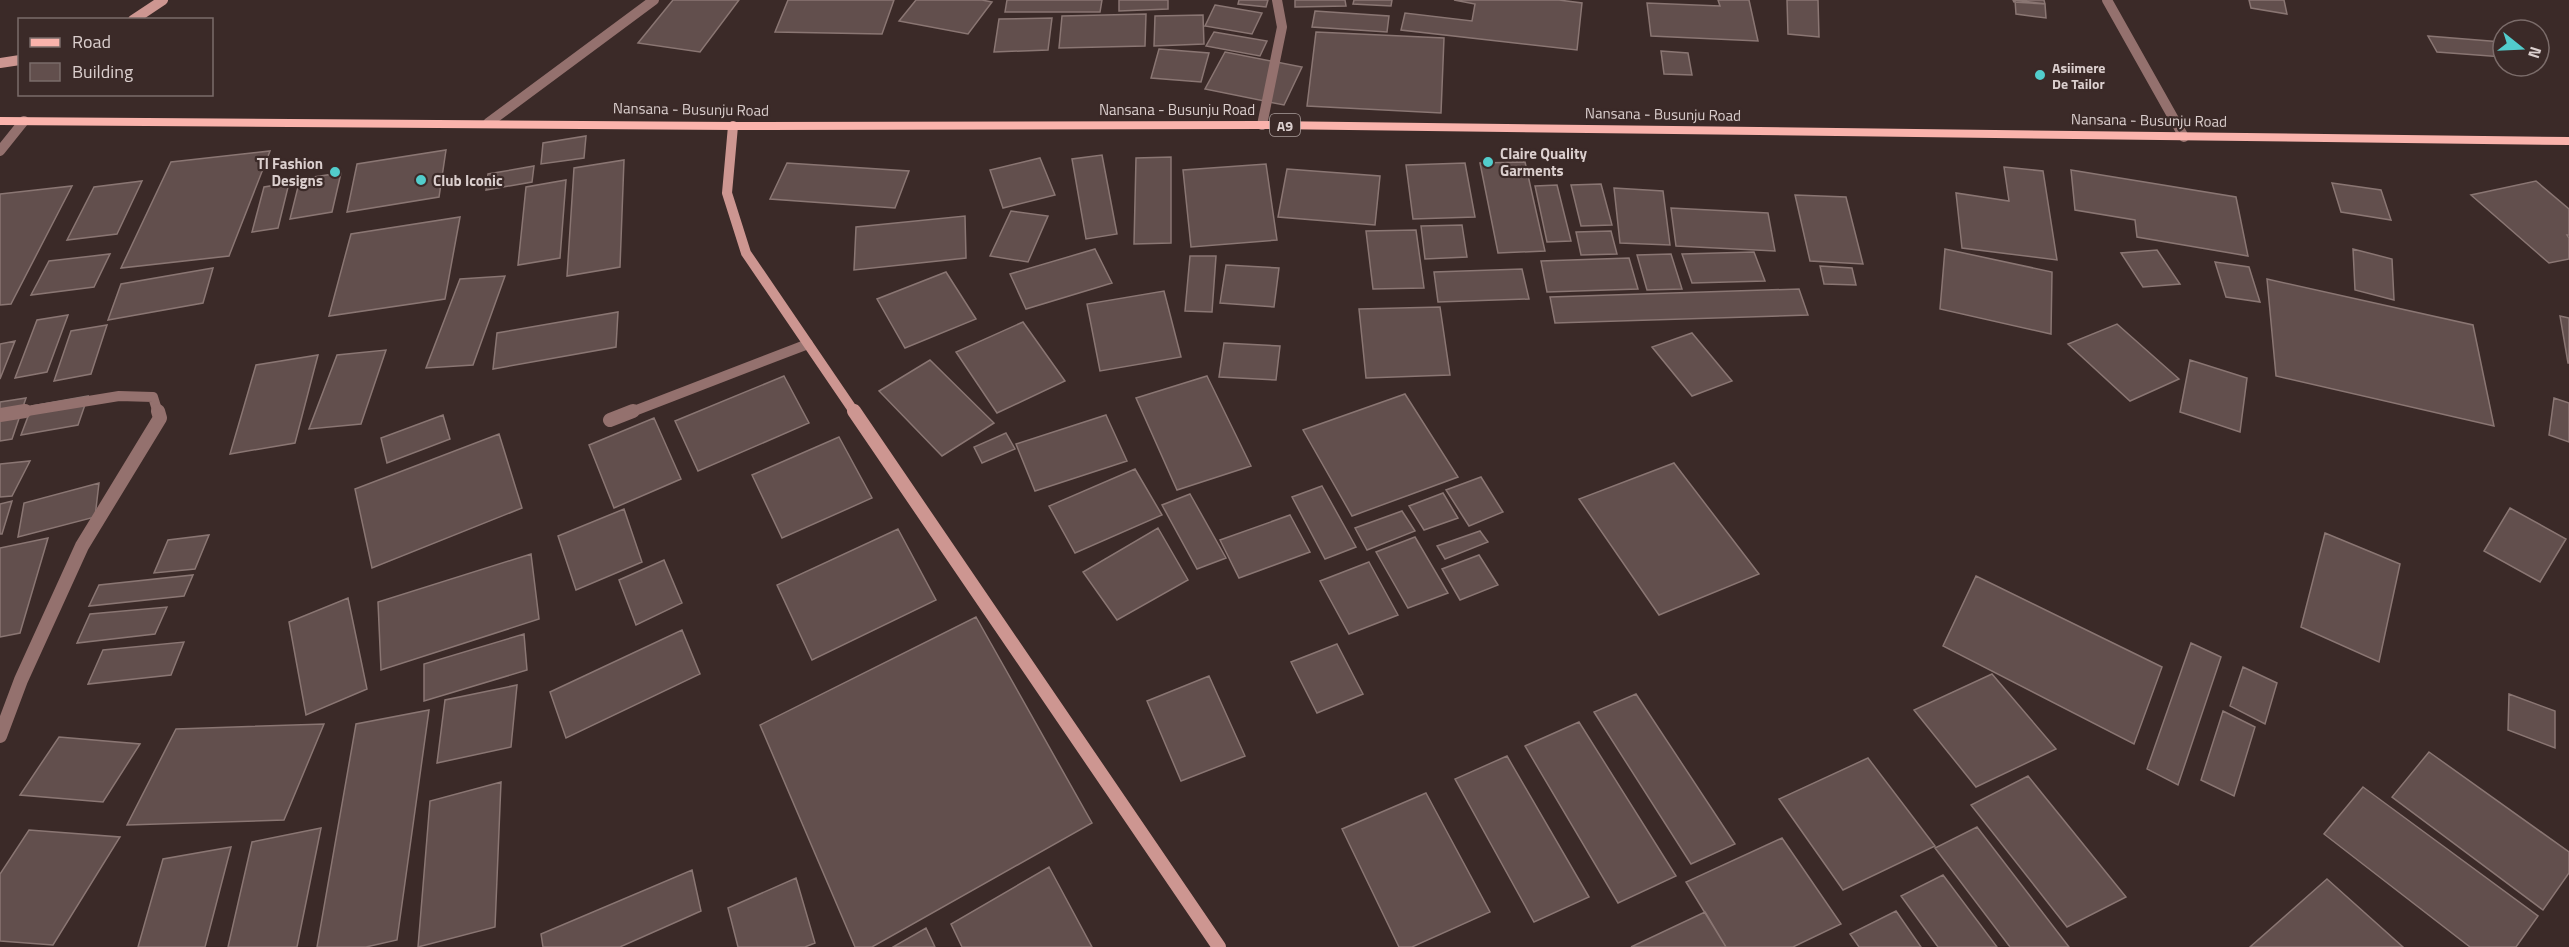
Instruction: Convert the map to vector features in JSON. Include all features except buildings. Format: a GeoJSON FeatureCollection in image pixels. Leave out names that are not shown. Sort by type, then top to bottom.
{"type":"FeatureCollection","features":[{"type":"Feature","properties":{"kind":"main road","name":"Nansana - Busunju Road"},"geometry":{"type":"LineString","coordinates":[[0,121],[733,126],[1262,125],[2569,141]]}},
{"type":"Feature","properties":{"kind":"street"},"geometry":{"type":"LineString","coordinates":[[136,18],[163,0]]}},
{"type":"Feature","properties":{"kind":"street"},"geometry":{"type":"LineString","coordinates":[[488,123],[654,0]]}},
{"type":"Feature","properties":{"kind":"street"},"geometry":{"type":"LineString","coordinates":[[1262,125],[1282,27],[1277,0]]}},
{"type":"Feature","properties":{"kind":"street"},"geometry":{"type":"LineString","coordinates":[[2107,0],[2184,137]]}},
{"type":"Feature","properties":{"kind":"street"},"geometry":{"type":"LineString","coordinates":[[0,63],[18,60]]}},
{"type":"Feature","properties":{"kind":"street"},"geometry":{"type":"LineString","coordinates":[[0,151],[24,121]]}},
{"type":"Feature","properties":{"kind":"street"},"geometry":{"type":"LineString","coordinates":[[733,126],[727,194],[746,253],[1219,947]]}},
{"type":"Feature","properties":{"kind":"street"},"geometry":{"type":"LineString","coordinates":[[610,420],[808,344]]}},
{"type":"Feature","properties":{"kind":"street"},"geometry":{"type":"LineString","coordinates":[[0,415],[119,396],[153,398],[160,418],[82,546],[21,680],[0,736]]}},
{"type":"Feature","properties":{"kind":"place","name":"Asiimere De Tailor"},"geometry":{"type":"Point","coordinates":[2040,75]}},
{"type":"Feature","properties":{"kind":"place","name":"Claire Quality Garments"},"geometry":{"type":"Point","coordinates":[1488,162]}},
{"type":"Feature","properties":{"kind":"place","name":"Tl Fashion Designs"},"geometry":{"type":"Point","coordinates":[335,172]}},
{"type":"Feature","properties":{"kind":"place","name":"Club Iconic"},"geometry":{"type":"Point","coordinates":[421,180]}}]}
